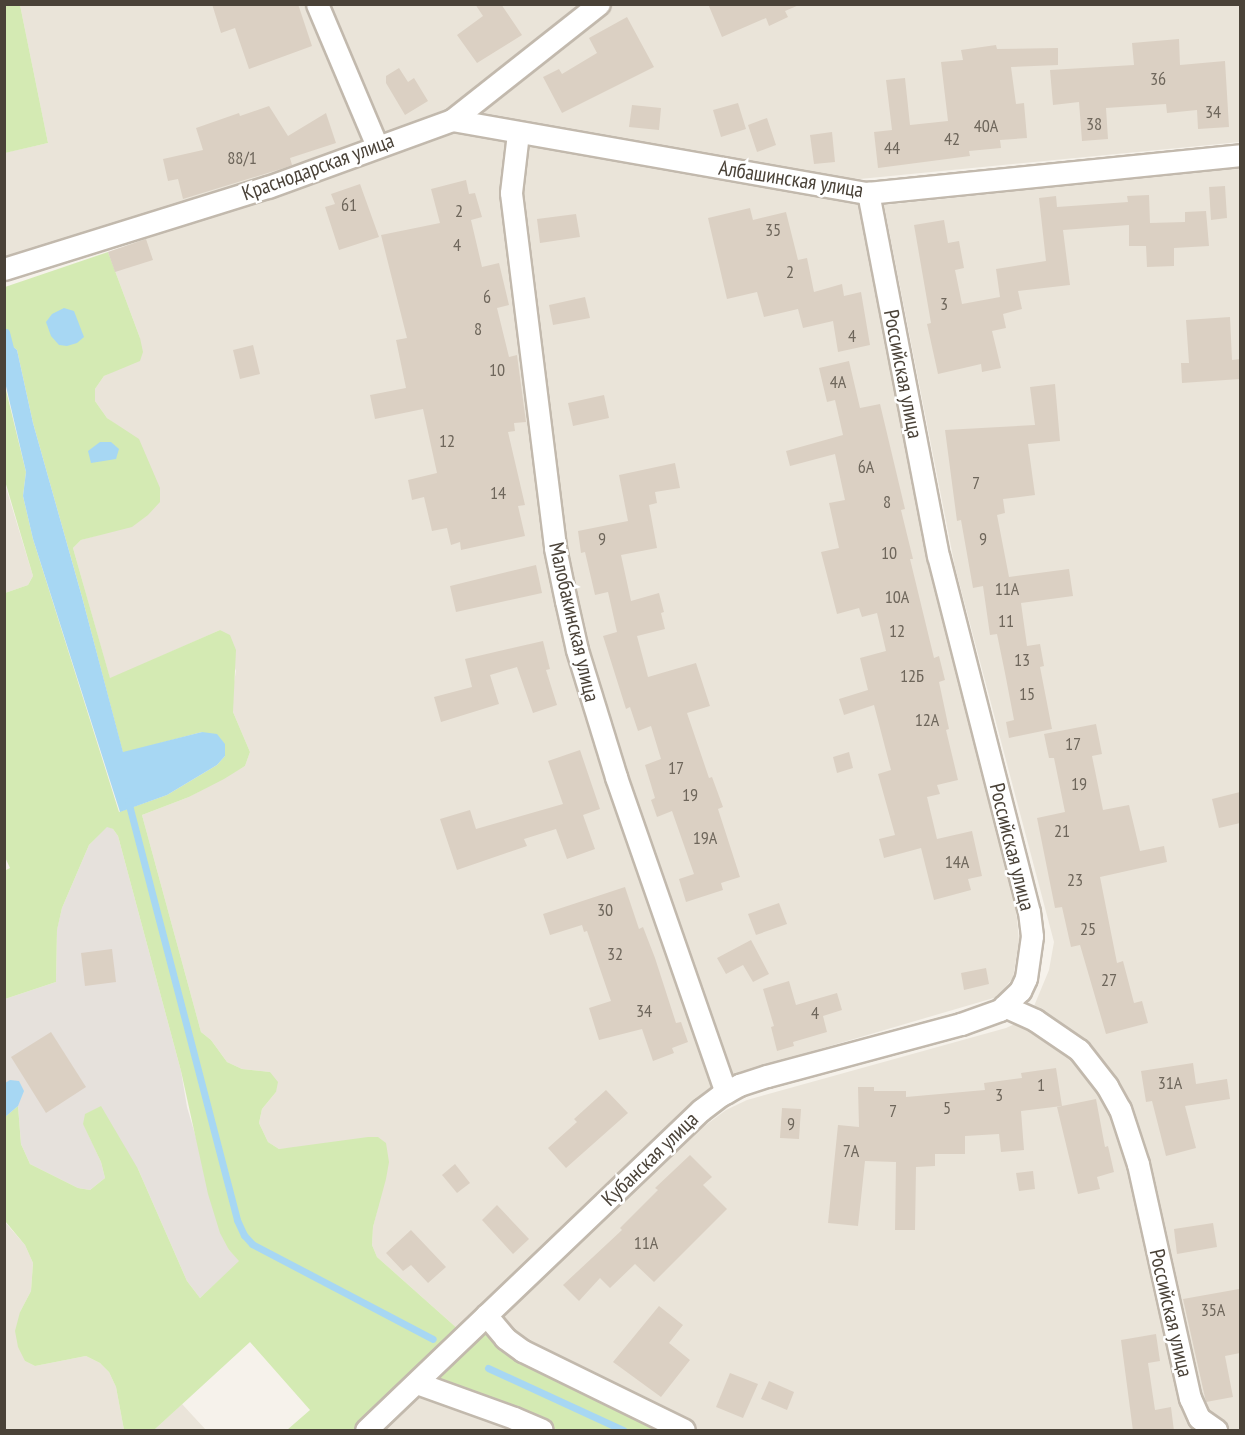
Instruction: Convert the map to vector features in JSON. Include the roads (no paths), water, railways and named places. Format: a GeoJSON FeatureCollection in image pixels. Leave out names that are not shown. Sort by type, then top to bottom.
{"type":"FeatureCollection","features":[{"type":"Feature","properties":{"kind":"street"},"geometry":{"type":"LineString","coordinates":[[317,4],[377,146]]}},
{"type":"Feature","properties":{"kind":"street","name":"Краснодарская улица"},"geometry":{"type":"LineString","coordinates":[[4,268],[268,186],[453,120],[599,4]]}},
{"type":"Feature","properties":{"kind":"street","name":"Албашинская улица"},"geometry":{"type":"LineString","coordinates":[[453,120],[868,193],[1240,154]]}},
{"type":"Feature","properties":{"kind":"street","name":"Малобакинская улица"},"geometry":{"type":"LineString","coordinates":[[518,133],[511,193],[555,548],[568,611],[577,650],[616,777],[726,1092]]}},
{"type":"Feature","properties":{"kind":"street","name":"Российская улица"},"geometry":{"type":"LineString","coordinates":[[868,193],[938,556],[1029,912],[1032,936],[1030,966],[1020,992],[1004,1006],[1050,1028],[1079,1050],[1107,1086],[1120,1109],[1138,1164],[1190,1398],[1199,1418],[1215,1431]]}},
{"type":"Feature","properties":{"kind":"street","name":"Кубанская улица"},"geometry":{"type":"LineString","coordinates":[[366,1431],[701,1110],[726,1092],[766,1076],[961,1024],[1004,1006]]}},
{"type":"Feature","properties":{"kind":"street"},"geometry":{"type":"LineString","coordinates":[[486,1315],[505,1338],[522,1351],[684,1431]]}},
{"type":"Feature","properties":{"kind":"street"},"geometry":{"type":"LineString","coordinates":[[417,1383],[514,1418],[542,1431]]}},
{"type":"Feature","properties":{"kind":"water"},"geometry":{"type":"Polygon","coordinates":[[[64,308],[74,311],[84,337],[77,343],[67,346],[59,345],[51,336],[46,322],[52,314],[64,308]]]}},
{"type":"Feature","properties":{"kind":"water"},"geometry":{"type":"Polygon","coordinates":[[[6,341],[17,350],[33,423],[123,752],[202,732],[217,734],[225,744],[225,756],[217,765],[167,795],[120,812],[33,539],[23,496],[26,472],[5,382],[6,341]]]}},
{"type":"Feature","properties":{"kind":"water"},"geometry":{"type":"Polygon","coordinates":[[[100,442],[111,442],[119,449],[116,459],[91,463],[88,451],[100,442]]]}},
{"type":"Feature","properties":{"kind":"water"},"geometry":{"type":"Polygon","coordinates":[[[10,1080],[19,1081],[24,1091],[18,1106],[5,1117],[5,1083],[10,1080]]]}},
{"type":"Feature","properties":{"kind":"waterway"},"geometry":{"type":"LineString","coordinates":[[6,332],[11,352]]}},
{"type":"Feature","properties":{"kind":"waterway"},"geometry":{"type":"LineString","coordinates":[[128,801],[237,1220],[244,1235],[252,1244],[433,1339]]}},
{"type":"Feature","properties":{"kind":"waterway"},"geometry":{"type":"LineString","coordinates":[[488,1368],[623,1430]]}}]}
